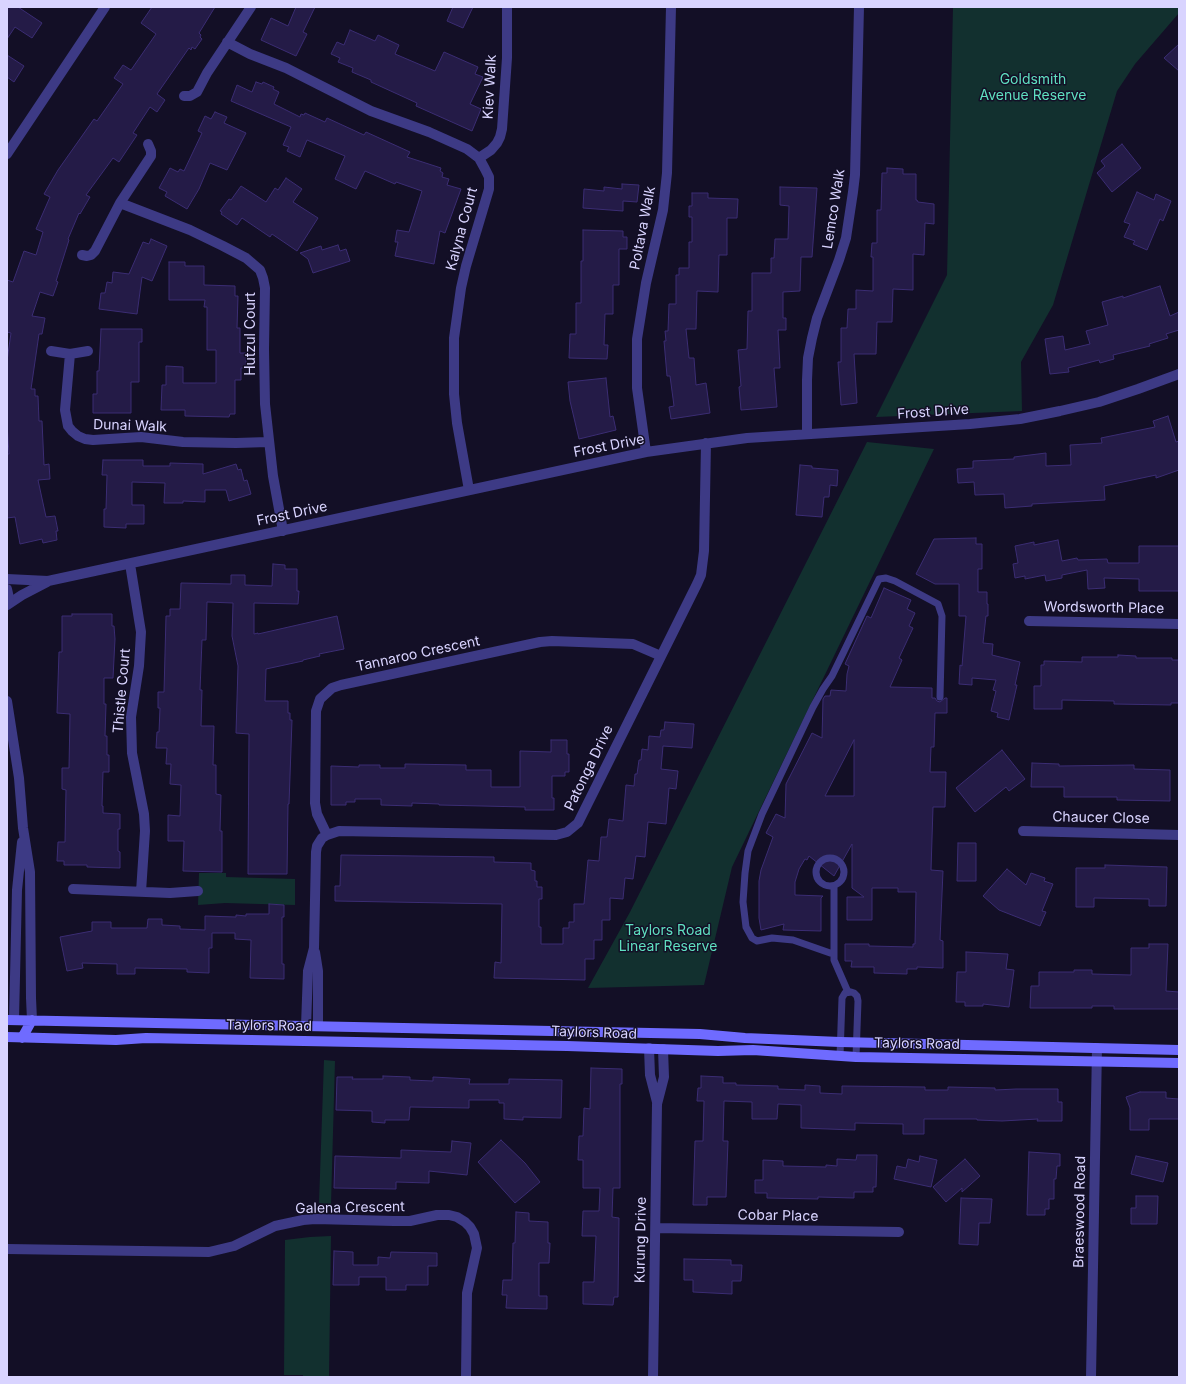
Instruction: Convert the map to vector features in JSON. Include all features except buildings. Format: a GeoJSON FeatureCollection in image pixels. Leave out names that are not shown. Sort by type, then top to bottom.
{"type":"FeatureCollection","features":[{"type":"Feature","properties":{"kind":"main road","name":"Taylors Road"},"geometry":{"type":"LineString","coordinates":[[11,1020],[700,1034],[745,1038],[840,1042],[1179,1050]]}},
{"type":"Feature","properties":{"kind":"main road"},"geometry":{"type":"LineString","coordinates":[[11,1020],[22,1038],[32,1020]]}},
{"type":"Feature","properties":{"kind":"main road"},"geometry":{"type":"LineString","coordinates":[[306,1026],[310,1041]]}},
{"type":"Feature","properties":{"kind":"main road"},"geometry":{"type":"LineString","coordinates":[[310,1041],[318,1026]]}},
{"type":"Feature","properties":{"kind":"main road"},"geometry":{"type":"LineString","coordinates":[[428,1028],[434,1043]]}},
{"type":"Feature","properties":{"kind":"main road"},"geometry":{"type":"LineString","coordinates":[[434,1043],[440,1028]]}},
{"type":"Feature","properties":{"kind":"main road"},"geometry":{"type":"LineString","coordinates":[[649,1048],[655,1033]]}},
{"type":"Feature","properties":{"kind":"main road"},"geometry":{"type":"LineString","coordinates":[[655,1033],[663,1049]]}},
{"type":"Feature","properties":{"kind":"main road","name":"Taylors Road"},"geometry":{"type":"LineString","coordinates":[[7,1037],[116,1040],[146,1038],[434,1043],[718,1051],[771,1051],[856,1057],[1179,1063]]}},
{"type":"Feature","properties":{"kind":"street"},"geometry":{"type":"LineString","coordinates":[[7,154],[105,7]]}},
{"type":"Feature","properties":{"kind":"street"},"geometry":{"type":"LineString","coordinates":[[184,96],[190,96],[197,92],[207,73],[251,7]]}},
{"type":"Feature","properties":{"kind":"street","name":"Kiev Walk"},"geometry":{"type":"LineString","coordinates":[[478,158],[491,150],[497,143],[502,129],[507,58],[507,7]]}},
{"type":"Feature","properties":{"kind":"street","name":"Poltava Walk"},"geometry":{"type":"LineString","coordinates":[[646,452],[637,388],[637,339],[646,283],[663,210],[667,173],[671,7]]}},
{"type":"Feature","properties":{"kind":"street","name":"Lemco Walk"},"geometry":{"type":"LineString","coordinates":[[807,434],[808,358],[817,318],[846,238],[855,175],[858,7]]}},
{"type":"Feature","properties":{"kind":"street","name":"Kalyna Court"},"geometry":{"type":"LineString","coordinates":[[227,42],[250,54],[286,68],[371,111],[429,132],[467,149],[478,158],[485,169],[489,177],[489,189],[466,266],[456,317],[454,345],[454,394],[456,423],[469,490]]}},
{"type":"Feature","properties":{"kind":"street"},"geometry":{"type":"LineString","coordinates":[[82,255],[91,255],[94,252],[120,203],[152,156],[148,144]]}},
{"type":"Feature","properties":{"kind":"street","name":"Hutzul Court"},"geometry":{"type":"LineString","coordinates":[[120,203],[190,230],[246,258],[260,270],[265,288],[264,377],[268,442],[283,531]]}},
{"type":"Feature","properties":{"kind":"street"},"geometry":{"type":"LineString","coordinates":[[51,350],[70,354],[88,351]]}},
{"type":"Feature","properties":{"kind":"street","name":"Dunai Walk"},"geometry":{"type":"LineString","coordinates":[[70,354],[65,410],[68,426],[72,432],[78,436],[93,440],[141,437],[184,442],[268,442]]}},
{"type":"Feature","properties":{"kind":"street","name":"Frost Drive"},"geometry":{"type":"LineString","coordinates":[[7,579],[48,581],[646,452],[747,438],[970,424],[1020,419],[1099,402],[1179,374]]}},
{"type":"Feature","properties":{"kind":"street","name":"Patonga Drive"},"geometry":{"type":"LineString","coordinates":[[327,835],[339,831],[556,835],[566,832],[578,823],[697,584],[703,565],[704,551],[706,443]]}},
{"type":"Feature","properties":{"kind":"street","name":"Thistle Court"},"geometry":{"type":"LineString","coordinates":[[130,564],[141,632],[139,666],[133,699],[131,723],[132,753],[144,814],[145,831],[141,892]]}},
{"type":"Feature","properties":{"kind":"street","name":"Frost Drive"},"geometry":{"type":"LineString","coordinates":[[7,605],[48,581]]}},
{"type":"Feature","properties":{"kind":"street"},"geometry":{"type":"LineString","coordinates":[[7,589],[7,605]]}},
{"type":"Feature","properties":{"kind":"street","name":"Wordsworth Place"},"geometry":{"type":"LineString","coordinates":[[1029,621],[1179,624]]}},
{"type":"Feature","properties":{"kind":"street","name":"Tannaroo Crescent"},"geometry":{"type":"LineString","coordinates":[[327,835],[317,814],[315,803],[316,711],[320,699],[332,688],[540,642],[552,641],[633,644],[661,656]]}},
{"type":"Feature","properties":{"kind":"street"},"geometry":{"type":"LineString","coordinates":[[7,701],[19,778],[23,828],[30,872],[32,1020]]}},
{"type":"Feature","properties":{"kind":"street"},"geometry":{"type":"LineString","coordinates":[[11,1020],[17,890],[23,828]]}},
{"type":"Feature","properties":{"kind":"street","name":"Chaucer Close"},"geometry":{"type":"LineString","coordinates":[[1023,831],[1179,835]]}},
{"type":"Feature","properties":{"kind":"street"},"geometry":{"type":"LineString","coordinates":[[318,1026],[318,971],[314,948],[316,852],[322,838],[327,835]]}},
{"type":"Feature","properties":{"kind":"street"},"geometry":{"type":"LineString","coordinates":[[73,889],[170,893],[198,891]]}},
{"type":"Feature","properties":{"kind":"street"},"geometry":{"type":"LineString","coordinates":[[306,1026],[308,971],[314,948]]}},
{"type":"Feature","properties":{"kind":"street","name":"Kurung Drive"},"geometry":{"type":"LineString","coordinates":[[649,1048],[650,1075],[657,1104],[653,1377]]}},
{"type":"Feature","properties":{"kind":"street","name":"Braeswood Road"},"geometry":{"type":"LineString","coordinates":[[1092,1377],[1097,1048]]}},
{"type":"Feature","properties":{"kind":"street","name":"Kurung Drive"},"geometry":{"type":"LineString","coordinates":[[657,1104],[664,1077],[663,1049]]}},
{"type":"Feature","properties":{"kind":"street","name":"Galena Crescent"},"geometry":{"type":"LineString","coordinates":[[7,1249],[209,1252],[234,1246],[275,1226],[303,1220],[410,1221],[437,1215],[457,1217],[470,1227],[474,1234],[477,1248],[467,1293],[466,1377]]}},
{"type":"Feature","properties":{"kind":"street","name":"Cobar Place"},"geometry":{"type":"LineString","coordinates":[[656,1228],[900,1232]]}},
{"type":"Feature","properties":{"kind":"lane"},"geometry":{"type":"LineString","coordinates":[[834,954],[793,940],[772,938],[757,941],[752,938],[746,927],[743,902],[745,872],[752,837],[762,814],[813,707],[832,676],[879,580],[886,578],[895,581],[938,604],[942,616],[940,696]]}},
{"type":"Feature","properties":{"kind":"lane"},"geometry":{"type":"LineString","coordinates":[[831,858],[840,862],[844,871],[842,880],[839,884],[834,886],[825,886],[818,881],[816,877],[816,868],[826,859],[831,858]]}},
{"type":"Feature","properties":{"kind":"lane"},"geometry":{"type":"LineString","coordinates":[[834,886],[835,964],[848,992]]}},
{"type":"Feature","properties":{"kind":"lane"},"geometry":{"type":"LineString","coordinates":[[840,1056],[842,998],[843,995],[848,992],[854,992],[858,1001],[856,1057]]}},
{"type":"Feature","properties":{"kind":"green space","name":"Goldsmith Avenue Reserve"},"geometry":{"type":"Polygon","coordinates":[[[953,7],[1179,7],[1179,13],[1135,64],[1117,91],[1053,305],[1021,362],[1022,411],[876,417],[947,275],[953,7]]]}},
{"type":"Feature","properties":{"kind":"green space","name":"Taylors Road Linear Reserve"},"geometry":{"type":"Polygon","coordinates":[[[867,442],[934,449],[732,867],[704,985],[588,988],[630,912],[867,442]]]}},
{"type":"Feature","properties":{"kind":"green space"},"geometry":{"type":"Polygon","coordinates":[[[199,873],[226,873],[226,877],[295,879],[295,905],[225,903],[198,905],[199,873]]]}},
{"type":"Feature","properties":{"kind":"green space"},"geometry":{"type":"Polygon","coordinates":[[[324,1060],[335,1061],[331,1204],[319,1203],[324,1060]]]}},
{"type":"Feature","properties":{"kind":"green space"},"geometry":{"type":"Polygon","coordinates":[[[331,1236],[329,1377],[284,1375],[285,1240],[331,1236]]]}}]}
